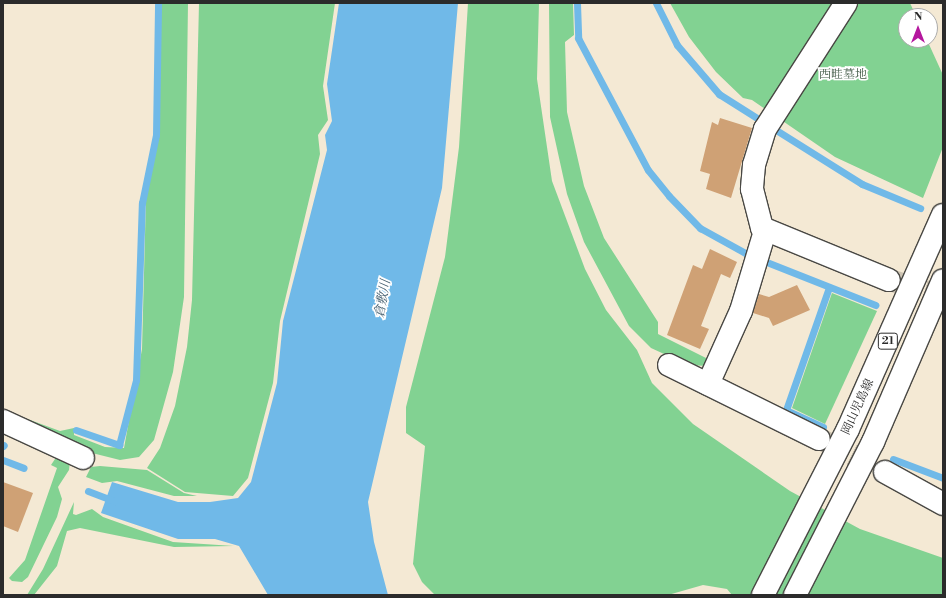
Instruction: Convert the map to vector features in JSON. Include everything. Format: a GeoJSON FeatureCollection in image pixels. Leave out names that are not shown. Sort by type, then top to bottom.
{"type":"FeatureCollection","features":[{"type":"Feature","properties":{"kind":"main road"},"geometry":{"type":"LineString","coordinates":[[708,384],[741,311],[757,258],[763,230],[752,188],[754,165],[769,122],[846,3]]}},
{"type":"Feature","properties":{"kind":"main road","name":"岡山児島線"},"geometry":{"type":"LineString","coordinates":[[762,595],[830,466],[943,215]]}},
{"type":"Feature","properties":{"kind":"main road"},"geometry":{"type":"LineString","coordinates":[[763,230],[889,280]]}},
{"type":"Feature","properties":{"kind":"main road","name":"21"},"geometry":{"type":"LineString","coordinates":[[795,595],[856,478],[943,280]]}},
{"type":"Feature","properties":{"kind":"main road"},"geometry":{"type":"LineString","coordinates":[[669,365],[819,439]]}},
{"type":"Feature","properties":{"kind":"main road"},"geometry":{"type":"LineString","coordinates":[[3,421],[83,458]]}},
{"type":"Feature","properties":{"kind":"main road"},"geometry":{"type":"LineString","coordinates":[[885,472],[919,488],[943,504]]}},
{"type":"Feature","properties":{"kind":"main road"},"geometry":{"type":"LineString","coordinates":[[919,488],[943,492]]}},
{"type":"Feature","properties":{"kind":"green space"},"geometry":{"type":"Polygon","coordinates":[[[161,3],[188,3],[184,297],[173,372],[154,440],[139,457],[120,460],[80,450],[3,410],[60,431],[74,428],[74,435],[105,447],[124,448],[142,349],[146,198],[159,131],[161,3]]]}},
{"type":"Feature","properties":{"kind":"green space"},"geometry":{"type":"Polygon","coordinates":[[[199,3],[335,3],[323,86],[328,120],[318,135],[320,154],[280,321],[273,383],[248,478],[233,496],[185,492],[147,468],[160,448],[175,406],[187,347],[192,300],[199,3]]]}},
{"type":"Feature","properties":{"kind":"green space"},"geometry":{"type":"Polygon","coordinates":[[[468,3],[539,3],[537,79],[552,181],[585,269],[606,310],[637,350],[652,383],[693,424],[790,491],[860,529],[943,558],[943,595],[732,595],[727,589],[703,585],[668,595],[435,595],[422,582],[413,564],[425,446],[406,433],[406,407],[445,257],[459,147],[468,3]]]}},
{"type":"Feature","properties":{"kind":"green space"},"geometry":{"type":"Polygon","coordinates":[[[549,3],[573,3],[574,35],[565,42],[567,112],[584,186],[604,238],[658,322],[658,334],[710,360],[707,366],[688,365],[651,348],[629,326],[584,242],[567,194],[550,117],[549,3]]]}},
{"type":"Feature","properties":{"kind":"green space","name":"西畦墓地"},"geometry":{"type":"Polygon","coordinates":[[[670,3],[910,3],[912,8],[898,8],[898,48],[931,48],[943,75],[943,147],[923,198],[835,157],[752,100],[743,98],[716,72],[689,37],[670,3]]]}},
{"type":"Feature","properties":{"kind":"green space"},"geometry":{"type":"Polygon","coordinates":[[[832,293],[877,311],[825,424],[792,408],[832,293]]]}},
{"type":"Feature","properties":{"kind":"green space"},"geometry":{"type":"Polygon","coordinates":[[[57,456],[70,460],[69,470],[58,487],[62,499],[57,517],[28,577],[22,582],[12,581],[9,578],[25,560],[57,468],[51,465],[57,456]]]}},
{"type":"Feature","properties":{"kind":"green space"},"geometry":{"type":"Polygon","coordinates":[[[100,466],[147,470],[184,493],[197,496],[174,496],[117,481],[102,483],[86,477],[91,467],[100,466]]]}},
{"type":"Feature","properties":{"kind":"green space"},"geometry":{"type":"Polygon","coordinates":[[[74,502],[73,514],[76,515],[92,509],[103,517],[173,542],[234,546],[174,547],[80,528],[67,531],[57,566],[34,595],[27,595],[43,569],[74,502]]]}},
{"type":"Feature","properties":{"kind":"water","name":"倉敷川"},"geometry":{"type":"Polygon","coordinates":[[[339,3],[458,3],[442,188],[368,502],[374,542],[388,595],[268,595],[239,546],[215,539],[178,539],[101,513],[112,482],[178,502],[210,502],[238,498],[251,482],[277,383],[283,321],[327,150],[325,135],[332,121],[327,84],[339,3]]]}},
{"type":"Feature","properties":{"kind":"building"},"geometry":{"type":"Polygon","coordinates":[[[720,118],[752,128],[731,198],[706,189],[710,174],[700,171],[712,122],[718,125],[720,118]]]}},
{"type":"Feature","properties":{"kind":"building"},"geometry":{"type":"Polygon","coordinates":[[[710,249],[737,262],[730,278],[721,274],[701,326],[709,329],[700,349],[667,335],[693,265],[702,269],[710,249]]]}},
{"type":"Feature","properties":{"kind":"building"},"geometry":{"type":"Polygon","coordinates":[[[797,285],[810,310],[773,326],[769,318],[753,313],[759,294],[769,297],[797,285]]]}},
{"type":"Feature","properties":{"kind":"building"},"geometry":{"type":"Polygon","coordinates":[[[3,482],[33,493],[18,532],[3,526],[3,482]]]}},
{"type":"Feature","properties":{"kind":"waterway"},"geometry":{"type":"LineString","coordinates":[[76,430],[119,445],[136,380],[142,203],[156,135],[158,3]]}},
{"type":"Feature","properties":{"kind":"waterway"},"geometry":{"type":"LineString","coordinates":[[577,3],[578,38],[648,170],[669,196],[700,228],[749,255],[875,305]]}},
{"type":"Feature","properties":{"kind":"waterway"},"geometry":{"type":"LineString","coordinates":[[656,3],[677,45],[719,94],[862,184],[920,208]]}},
{"type":"Feature","properties":{"kind":"waterway"},"geometry":{"type":"LineString","coordinates":[[823,427],[786,410],[829,287]]}},
{"type":"Feature","properties":{"kind":"waterway"},"geometry":{"type":"LineString","coordinates":[[893,459],[943,478]]}},
{"type":"Feature","properties":{"kind":"waterway"},"geometry":{"type":"LineString","coordinates":[[3,460],[24,468]]}},
{"type":"Feature","properties":{"kind":"waterway"},"geometry":{"type":"LineString","coordinates":[[88,491],[114,501]]}},
{"type":"Feature","properties":{"kind":"tunnel"},"geometry":{"type":"LineString","coordinates":[[893,281],[943,297]]}},
{"type":"Feature","properties":{"kind":"tunnel"},"geometry":{"type":"LineString","coordinates":[[822,440],[885,472]]}}]}
